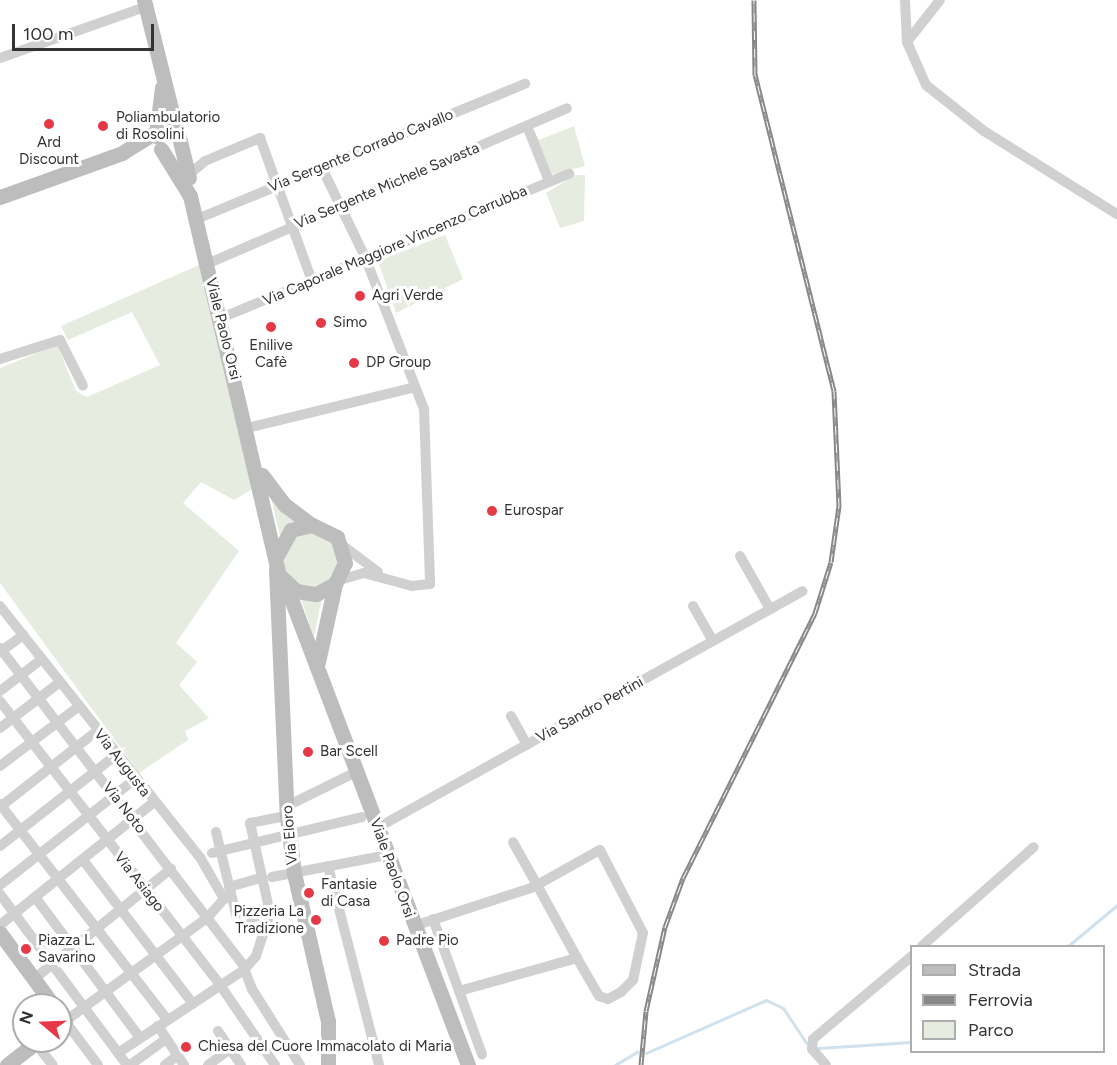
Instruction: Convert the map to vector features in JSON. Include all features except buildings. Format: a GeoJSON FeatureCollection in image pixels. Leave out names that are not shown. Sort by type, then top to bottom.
{"type":"FeatureCollection","features":[{"type":"Feature","properties":{"kind":"main road"},"geometry":{"type":"LineString","coordinates":[[145,4],[161,72],[163,137],[190,196]]}},
{"type":"Feature","properties":{"kind":"main road"},"geometry":{"type":"LineString","coordinates":[[161,72],[163,137],[184,157],[190,196]]}},
{"type":"Feature","properties":{"kind":"main road"},"geometry":{"type":"LineString","coordinates":[[0,197],[163,137]]}},
{"type":"Feature","properties":{"kind":"main road"},"geometry":{"type":"LineString","coordinates":[[122,153],[163,137]]}},
{"type":"Feature","properties":{"kind":"main road","name":"Viale Paolo Orsi"},"geometry":{"type":"LineString","coordinates":[[190,196],[255,462],[276,562]]}},
{"type":"Feature","properties":{"kind":"main road"},"geometry":{"type":"LineString","coordinates":[[255,462],[271,490],[312,525],[330,531],[342,545],[345,563],[319,643],[318,671]]}},
{"type":"Feature","properties":{"kind":"main road"},"geometry":{"type":"LineString","coordinates":[[312,525],[291,530],[276,562],[287,593],[316,594],[337,582]]}},
{"type":"Feature","properties":{"kind":"main road","name":"Viale Paolo Orsi"},"geometry":{"type":"LineString","coordinates":[[287,593],[356,772],[369,823],[387,855],[468,1065]]}},
{"type":"Feature","properties":{"kind":"main road","name":"Via Eloro"},"geometry":{"type":"LineString","coordinates":[[287,593],[287,811],[294,873],[328,1021],[328,1065]]}},
{"type":"Feature","properties":{"kind":"main road"},"geometry":{"type":"LineString","coordinates":[[0,933],[44,993]]}},
{"type":"Feature","properties":{"kind":"main road"},"geometry":{"type":"LineString","coordinates":[[7,1065],[23,1053]]}},
{"type":"Feature","properties":{"kind":"street"},"geometry":{"type":"LineString","coordinates":[[904,0],[907,42],[926,85],[944,101],[1117,214]]}},
{"type":"Feature","properties":{"kind":"street"},"geometry":{"type":"LineString","coordinates":[[907,42],[940,0]]}},
{"type":"Feature","properties":{"kind":"street"},"geometry":{"type":"LineString","coordinates":[[0,58],[145,4]]}},
{"type":"Feature","properties":{"kind":"street","name":"Via Sergente Corrado Cavallo"},"geometry":{"type":"LineString","coordinates":[[197,219],[525,84]]}},
{"type":"Feature","properties":{"kind":"street","name":"Via Sergente Michele Savasta"},"geometry":{"type":"LineString","coordinates":[[207,264],[567,108]]}},
{"type":"Feature","properties":{"kind":"street"},"geometry":{"type":"LineString","coordinates":[[526,126],[549,181]]}},
{"type":"Feature","properties":{"kind":"street"},"geometry":{"type":"LineString","coordinates":[[188,175],[205,161],[260,138],[312,281]]}},
{"type":"Feature","properties":{"kind":"street"},"geometry":{"type":"LineString","coordinates":[[184,157],[205,161]]}},
{"type":"Feature","properties":{"kind":"street"},"geometry":{"type":"LineString","coordinates":[[322,168],[365,257],[424,409],[430,584],[364,573],[337,582]]}},
{"type":"Feature","properties":{"kind":"street","name":"Via Caporale Maggiore Vincenzo Carrubba"},"geometry":{"type":"LineString","coordinates":[[220,318],[569,174]]}},
{"type":"Feature","properties":{"kind":"street"},"geometry":{"type":"LineString","coordinates":[[0,359],[60,340],[83,386]]}},
{"type":"Feature","properties":{"kind":"street"},"geometry":{"type":"LineString","coordinates":[[247,428],[416,387]]}},
{"type":"Feature","properties":{"kind":"street"},"geometry":{"type":"LineString","coordinates":[[342,545],[388,578]]}},
{"type":"Feature","properties":{"kind":"street"},"geometry":{"type":"LineString","coordinates":[[740,556],[770,609]]}},
{"type":"Feature","properties":{"kind":"street","name":"Via Sandro Pertini"},"geometry":{"type":"LineString","coordinates":[[216,852],[290,836],[369,823],[527,745],[803,591]]}},
{"type":"Feature","properties":{"kind":"street"},"geometry":{"type":"LineString","coordinates":[[693,606],[712,641]]}},
{"type":"Feature","properties":{"kind":"street","name":"Via Augusta"},"geometry":{"type":"LineString","coordinates":[[1,609],[219,885],[225,903],[207,918]]}},
{"type":"Feature","properties":{"kind":"street"},"geometry":{"type":"LineString","coordinates":[[1,650],[23,635]]}},
{"type":"Feature","properties":{"kind":"street","name":"Via Noto"},"geometry":{"type":"LineString","coordinates":[[1,650],[171,868],[244,970],[300,1060]]}},
{"type":"Feature","properties":{"kind":"street"},"geometry":{"type":"LineString","coordinates":[[0,691],[42,660]]}},
{"type":"Feature","properties":{"kind":"street"},"geometry":{"type":"LineString","coordinates":[[0,728],[60,682]]}},
{"type":"Feature","properties":{"kind":"street","name":"Via Asiago"},"geometry":{"type":"LineString","coordinates":[[0,702],[220,985],[275,1065]]}},
{"type":"Feature","properties":{"kind":"street"},"geometry":{"type":"LineString","coordinates":[[0,766],[78,707]]}},
{"type":"Feature","properties":{"kind":"street"},"geometry":{"type":"LineString","coordinates":[[511,716],[527,745]]}},
{"type":"Feature","properties":{"kind":"street"},"geometry":{"type":"LineString","coordinates":[[97,731],[1,806],[131,973],[163,1022],[166,1039],[180,1060],[165,1065]]}},
{"type":"Feature","properties":{"kind":"street"},"geometry":{"type":"LineString","coordinates":[[0,846],[71,793],[116,755]]}},
{"type":"Feature","properties":{"kind":"street"},"geometry":{"type":"LineString","coordinates":[[122,1061],[140,1038],[244,970],[263,942],[270,913],[267,878],[252,844],[250,823],[287,811],[356,772]]}},
{"type":"Feature","properties":{"kind":"street"},"geometry":{"type":"LineString","coordinates":[[0,885],[90,817],[135,778]]}},
{"type":"Feature","properties":{"kind":"street"},"geometry":{"type":"LineString","coordinates":[[0,925],[153,803]]}},
{"type":"Feature","properties":{"kind":"street"},"geometry":{"type":"LineString","coordinates":[[216,832],[216,852],[229,887],[238,922],[270,913]]}},
{"type":"Feature","properties":{"kind":"street"},"geometry":{"type":"LineString","coordinates":[[414,926],[537,885],[600,850],[643,941],[633,980],[608,999],[599,996],[577,958],[537,885],[513,842]]}},
{"type":"Feature","properties":{"kind":"street"},"geometry":{"type":"LineString","coordinates":[[922,945],[1034,847]]}},
{"type":"Feature","properties":{"kind":"street"},"geometry":{"type":"LineString","coordinates":[[229,887],[387,855]]}},
{"type":"Feature","properties":{"kind":"street"},"geometry":{"type":"LineString","coordinates":[[83,861],[193,1004]]}},
{"type":"Feature","properties":{"kind":"street"},"geometry":{"type":"LineString","coordinates":[[328,866],[379,1065]]}},
{"type":"Feature","properties":{"kind":"street"},"geometry":{"type":"LineString","coordinates":[[34,980],[171,868]]}},
{"type":"Feature","properties":{"kind":"street"},"geometry":{"type":"LineString","coordinates":[[0,894],[122,1061]]}},
{"type":"Feature","properties":{"kind":"street"},"geometry":{"type":"LineString","coordinates":[[34,897],[140,1038]]}},
{"type":"Feature","properties":{"kind":"street"},"geometry":{"type":"LineString","coordinates":[[72,1015],[207,918]]}},
{"type":"Feature","properties":{"kind":"street"},"geometry":{"type":"LineString","coordinates":[[433,919],[482,1054]]}},
{"type":"Feature","properties":{"kind":"street"},"geometry":{"type":"LineString","coordinates":[[459,991],[577,958]]}},
{"type":"Feature","properties":{"kind":"street"},"geometry":{"type":"LineString","coordinates":[[826,1065],[812,1049],[813,1039],[910,958]]}},
{"type":"Feature","properties":{"kind":"street"},"geometry":{"type":"LineString","coordinates":[[218,1031],[241,1065]]}},
{"type":"Feature","properties":{"kind":"street"},"geometry":{"type":"LineString","coordinates":[[72,1032],[98,1065]]}},
{"type":"Feature","properties":{"kind":"street"},"geometry":{"type":"LineString","coordinates":[[122,1061],[166,1039]]}},
{"type":"Feature","properties":{"kind":"street"},"geometry":{"type":"LineString","coordinates":[[208,1065],[229,1050]]}},
{"type":"Feature","properties":{"kind":"green space"},"geometry":{"type":"Polygon","coordinates":[[[574,126],[585,166],[549,175],[532,127],[539,140],[574,126]]]}},
{"type":"Feature","properties":{"kind":"green space"},"geometry":{"type":"Polygon","coordinates":[[[576,175],[585,175],[584,221],[560,228],[546,193],[576,175]]]}},
{"type":"Feature","properties":{"kind":"green space"},"geometry":{"type":"Polygon","coordinates":[[[445,235],[463,279],[396,313],[378,261],[445,235]]]}},
{"type":"Feature","properties":{"kind":"green space"},"geometry":{"type":"Polygon","coordinates":[[[199,265],[254,488],[234,500],[201,482],[183,503],[239,551],[176,643],[197,662],[179,685],[209,718],[185,731],[188,740],[139,773],[0,583],[0,368],[57,345],[76,391],[87,397],[160,365],[132,312],[68,340],[61,326],[199,265]]]}},
{"type":"Feature","properties":{"kind":"green space"},"geometry":{"type":"Polygon","coordinates":[[[271,497],[301,522],[280,536],[271,497]]]}},
{"type":"Feature","properties":{"kind":"green space"},"geometry":{"type":"Polygon","coordinates":[[[311,533],[321,535],[330,541],[336,550],[338,560],[336,570],[330,579],[321,585],[311,587],[301,585],[292,579],[286,570],[284,560],[286,550],[292,541],[301,535],[311,533]]]}},
{"type":"Feature","properties":{"kind":"green space"},"geometry":{"type":"Polygon","coordinates":[[[324,596],[320,607],[314,637],[301,599],[324,596]]]}},
{"type":"Feature","properties":{"kind":"waterway"},"geometry":{"type":"LineString","coordinates":[[1069,945],[1117,905]]}},
{"type":"Feature","properties":{"kind":"waterway"},"geometry":{"type":"LineString","coordinates":[[646,1053],[766,1000],[783,1008],[807,1044]]}},
{"type":"Feature","properties":{"kind":"waterway"},"geometry":{"type":"LineString","coordinates":[[818,1048],[910,1042]]}},
{"type":"Feature","properties":{"kind":"waterway"},"geometry":{"type":"LineString","coordinates":[[615,1065],[637,1052]]}},
{"type":"Feature","properties":{"kind":"railway"},"geometry":{"type":"LineString","coordinates":[[641,1065],[646,1011],[665,927],[683,878],[815,613],[831,562],[839,506],[834,391],[755,75],[754,0]]}},
{"type":"Feature","properties":{"kind":"place","name":"Ard Discount"},"geometry":{"type":"Point","coordinates":[49,124]}},
{"type":"Feature","properties":{"kind":"place","name":"Poliambulatorio di Rosolini"},"geometry":{"type":"Point","coordinates":[103,126]}},
{"type":"Feature","properties":{"kind":"place","name":"Agri Verde"},"geometry":{"type":"Point","coordinates":[360,296]}},
{"type":"Feature","properties":{"kind":"place","name":"Simo"},"geometry":{"type":"Point","coordinates":[321,323]}},
{"type":"Feature","properties":{"kind":"place","name":"Enilive Cafè"},"geometry":{"type":"Point","coordinates":[271,327]}},
{"type":"Feature","properties":{"kind":"place","name":"DP Group"},"geometry":{"type":"Point","coordinates":[354,363]}},
{"type":"Feature","properties":{"kind":"place","name":"Eurospar"},"geometry":{"type":"Point","coordinates":[492,511]}},
{"type":"Feature","properties":{"kind":"place","name":"Bar Scell"},"geometry":{"type":"Point","coordinates":[308,752]}},
{"type":"Feature","properties":{"kind":"place","name":"Fantasie di Casa"},"geometry":{"type":"Point","coordinates":[309,893]}},
{"type":"Feature","properties":{"kind":"place","name":"Pizzeria La Tradizione"},"geometry":{"type":"Point","coordinates":[316,920]}},
{"type":"Feature","properties":{"kind":"place","name":"Padre Pio"},"geometry":{"type":"Point","coordinates":[384,941]}},
{"type":"Feature","properties":{"kind":"place","name":"Piazza L. Savarino"},"geometry":{"type":"Point","coordinates":[26,949]}},
{"type":"Feature","properties":{"kind":"place","name":"Chiesa del Cuore Immacolato di Maria"},"geometry":{"type":"Point","coordinates":[186,1047]}}]}
